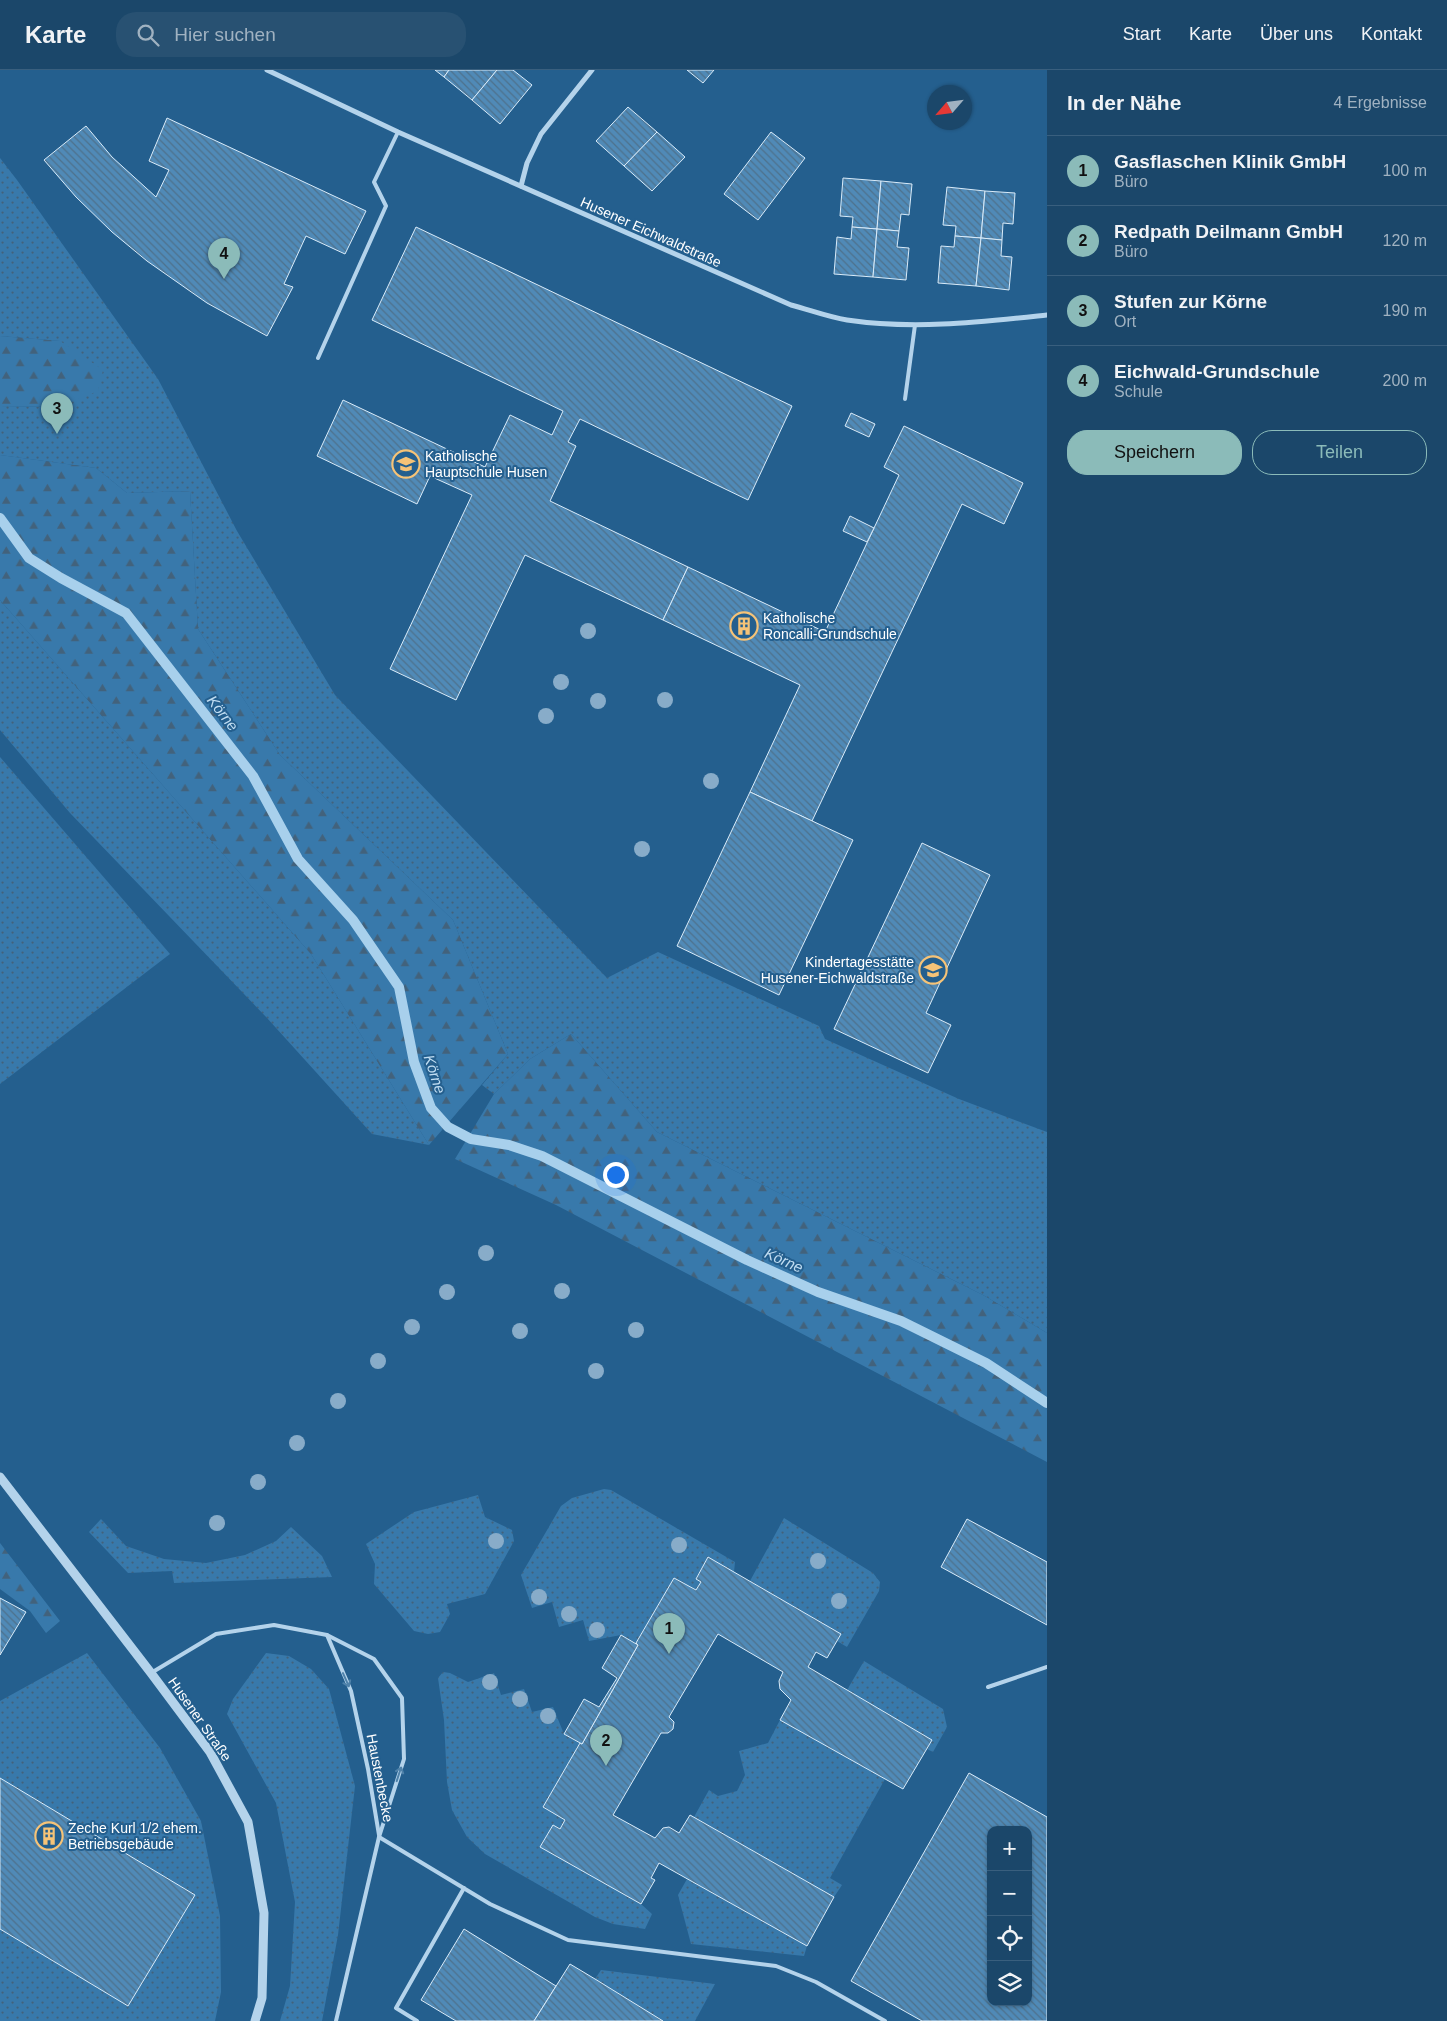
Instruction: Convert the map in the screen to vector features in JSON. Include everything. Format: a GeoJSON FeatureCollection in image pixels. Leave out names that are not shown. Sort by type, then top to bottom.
{"type":"FeatureCollection","features":[{"type":"Feature","properties":{"kind":"street","name":"Husener Eichwaldstraße"},"geometry":{"type":"LineString","coordinates":[[267,70],[398,132],[791,305],[847,320],[915,325],[963,324],[1047,314]]}},
{"type":"Feature","properties":{"kind":"street"},"geometry":{"type":"LineString","coordinates":[[520,186],[527,163],[541,134],[592,70]]}},
{"type":"Feature","properties":{"kind":"street","name":"Husener Straße"},"geometry":{"type":"LineString","coordinates":[[0,1477],[210,1752],[248,1822],[264,1913],[262,1998],[255,2021]]}},
{"type":"Feature","properties":{"kind":"lane"},"geometry":{"type":"LineString","coordinates":[[318,358],[386,206],[374,182],[398,132]]}},
{"type":"Feature","properties":{"kind":"lane"},"geometry":{"type":"LineString","coordinates":[[905,399],[915,325]]}},
{"type":"Feature","properties":{"kind":"lane","name":"Haustenbecke"},"geometry":{"type":"LineString","coordinates":[[151,1673],[216,1634],[274,1624],[326,1635],[374,1659],[402,1698],[404,1759],[380,1837]]}},
{"type":"Feature","properties":{"kind":"lane","name":"Haustenbecke"},"geometry":{"type":"LineString","coordinates":[[326,1635],[351,1690],[380,1837]]}},
{"type":"Feature","properties":{"kind":"lane"},"geometry":{"type":"LineString","coordinates":[[988,1687],[1047,1666]]}},
{"type":"Feature","properties":{"kind":"lane"},"geometry":{"type":"LineString","coordinates":[[336,2021],[380,1837],[490,1904],[568,1940],[776,1966],[816,1982],[885,2021]]}},
{"type":"Feature","properties":{"kind":"lane"},"geometry":{"type":"LineString","coordinates":[[417,2021],[396,2008],[464,1888]]}},
{"type":"Feature","properties":{"kind":"green space"},"geometry":{"type":"Polygon","coordinates":[[[0,158],[158,379],[237,531],[335,695],[607,978],[658,952],[819,1026],[825,1039],[959,1099],[1047,1132],[1047,1333],[983,1295],[657,1132],[571,1034],[530,1059],[494,1094],[482,1085],[508,1054],[453,920],[280,755],[198,629],[190,491],[127,493],[96,468],[0,455],[0,406],[58,407],[60,341],[0,336],[0,158]]]}},
{"type":"Feature","properties":{"kind":"green space"},"geometry":{"type":"Polygon","coordinates":[[[0,336],[60,341],[103,370],[98,391],[58,407],[0,406],[0,336]]]}},
{"type":"Feature","properties":{"kind":"green space"},"geometry":{"type":"Polygon","coordinates":[[[0,455],[96,468],[127,493],[190,491],[198,629],[280,755],[453,920],[508,1054],[429,1145],[311,954],[0,600],[0,455]]]}},
{"type":"Feature","properties":{"kind":"green space"},"geometry":{"type":"Polygon","coordinates":[[[0,600],[311,954],[429,1145],[372,1134],[267,1018],[70,813],[0,730],[0,600]]]}},
{"type":"Feature","properties":{"kind":"green space"},"geometry":{"type":"Polygon","coordinates":[[[0,757],[170,954],[0,1084],[0,757]]]}},
{"type":"Feature","properties":{"kind":"green space"},"geometry":{"type":"Polygon","coordinates":[[[571,1034],[657,1132],[983,1295],[1047,1333],[1047,1462],[556,1205],[455,1159],[494,1094],[530,1059],[571,1034]]]}},
{"type":"Feature","properties":{"kind":"green space"},"geometry":{"type":"Polygon","coordinates":[[[604,1489],[611,1490],[735,1562],[734,1572],[708,1557],[696,1578],[701,1582],[696,1590],[674,1578],[636,1643],[621,1635],[589,1641],[583,1620],[559,1627],[552,1602],[532,1608],[521,1575],[561,1506],[572,1498],[604,1489]]]}},
{"type":"Feature","properties":{"kind":"green space"},"geometry":{"type":"Polygon","coordinates":[[[478,1495],[485,1517],[512,1530],[514,1541],[485,1594],[447,1604],[450,1614],[440,1632],[428,1634],[414,1631],[374,1584],[375,1564],[366,1544],[414,1512],[478,1495]]]}},
{"type":"Feature","properties":{"kind":"green space"},"geometry":{"type":"Polygon","coordinates":[[[784,1518],[873,1573],[880,1582],[879,1591],[847,1647],[837,1641],[841,1634],[750,1581],[784,1518]]]}},
{"type":"Feature","properties":{"kind":"green space"},"geometry":{"type":"Polygon","coordinates":[[[101,1519],[126,1546],[164,1559],[206,1563],[245,1555],[276,1541],[291,1527],[322,1556],[332,1577],[174,1583],[172,1571],[128,1573],[89,1532],[101,1519]]]}},
{"type":"Feature","properties":{"kind":"green space"},"geometry":{"type":"Polygon","coordinates":[[[0,1543],[60,1621],[46,1633],[30,1611],[0,1589],[0,1543]]]}},
{"type":"Feature","properties":{"kind":"green space"},"geometry":{"type":"Polygon","coordinates":[[[87,1653],[160,1748],[201,1821],[220,1916],[221,1992],[215,2021],[0,2021],[0,1929],[128,2006],[195,1895],[0,1778],[0,1701],[87,1653]]]}},
{"type":"Feature","properties":{"kind":"green space"},"geometry":{"type":"Polygon","coordinates":[[[266,1653],[289,1656],[311,1669],[329,1689],[355,1786],[338,1935],[322,2021],[280,2021],[290,1986],[295,1902],[276,1803],[227,1714],[233,1699],[266,1653]]]}},
{"type":"Feature","properties":{"kind":"green space"},"geometry":{"type":"Polygon","coordinates":[[[864,1661],[943,1709],[947,1727],[933,1752],[927,1749],[932,1740],[847,1690],[864,1661]]]}},
{"type":"Feature","properties":{"kind":"green space"},"geometry":{"type":"Polygon","coordinates":[[[443,1672],[450,1673],[468,1682],[494,1673],[501,1695],[524,1689],[532,1712],[553,1707],[564,1734],[580,1743],[543,1807],[565,1820],[560,1829],[553,1826],[540,1847],[641,1904],[652,1914],[645,1929],[613,1924],[595,1917],[485,1854],[467,1837],[452,1810],[447,1782],[444,1720],[438,1678],[443,1672]]]}},
{"type":"Feature","properties":{"kind":"green space"},"geometry":{"type":"Polygon","coordinates":[[[780,1720],[885,1779],[830,1878],[842,1885],[834,1897],[694,1817],[709,1790],[718,1796],[737,1791],[745,1775],[739,1751],[768,1743],[780,1720]]]}},
{"type":"Feature","properties":{"kind":"green space"},"geometry":{"type":"Polygon","coordinates":[[[687,1879],[807,1946],[804,1956],[691,1944],[678,1895],[687,1879]]]}},
{"type":"Feature","properties":{"kind":"green space"},"geometry":{"type":"Polygon","coordinates":[[[601,1970],[715,1984],[695,2021],[663,2021],[595,1979],[601,1970]]]}},
{"type":"Feature","properties":{"kind":"building"},"geometry":{"type":"Polygon","coordinates":[[[435,70],[449,70],[444,77],[435,70]]]}},
{"type":"Feature","properties":{"kind":"building"},"geometry":{"type":"Polygon","coordinates":[[[449,70],[497,70],[472,100],[444,77],[449,70]]]}},
{"type":"Feature","properties":{"kind":"building"},"geometry":{"type":"Polygon","coordinates":[[[497,70],[513,70],[532,85],[500,124],[472,100],[497,70]]]}},
{"type":"Feature","properties":{"kind":"building"},"geometry":{"type":"Polygon","coordinates":[[[687,70],[714,70],[703,83],[687,70]]]}},
{"type":"Feature","properties":{"kind":"building"},"geometry":{"type":"Polygon","coordinates":[[[628,107],[657,132],[624,166],[596,141],[628,107]]]}},
{"type":"Feature","properties":{"kind":"building"},"geometry":{"type":"Polygon","coordinates":[[[167,118],[366,211],[345,254],[306,236],[284,284],[293,287],[267,336],[207,303],[147,261],[112,232],[76,197],[44,160],[86,126],[112,157],[156,197],[169,170],[149,161],[167,118]]]}},
{"type":"Feature","properties":{"kind":"building"},"geometry":{"type":"Polygon","coordinates":[[[657,132],[685,157],[652,191],[624,166],[657,132]]]}},
{"type":"Feature","properties":{"kind":"building"},"geometry":{"type":"Polygon","coordinates":[[[771,132],[805,158],[758,220],[724,194],[771,132]]]}},
{"type":"Feature","properties":{"kind":"building"},"geometry":{"type":"Polygon","coordinates":[[[843,178],[881,181],[877,229],[852,227],[853,217],[840,216],[843,178]]]}},
{"type":"Feature","properties":{"kind":"building"},"geometry":{"type":"Polygon","coordinates":[[[881,181],[912,184],[909,215],[901,214],[899,231],[877,229],[881,181]]]}},
{"type":"Feature","properties":{"kind":"building"},"geometry":{"type":"Polygon","coordinates":[[[947,187],[985,191],[981,238],[955,236],[956,226],[943,225],[947,187]]]}},
{"type":"Feature","properties":{"kind":"building"},"geometry":{"type":"Polygon","coordinates":[[[985,191],[1015,193],[1013,224],[1003,223],[1002,240],[981,238],[985,191]]]}},
{"type":"Feature","properties":{"kind":"building","name":"Katholische Hauptschule Husen"},"geometry":{"type":"Polygon","coordinates":[[[416,227],[792,406],[748,500],[580,419],[568,442],[576,446],[550,501],[688,567],[663,620],[525,555],[456,700],[390,669],[472,495],[430,476],[417,504],[317,456],[343,400],[485,467],[510,415],[552,435],[563,411],[372,320],[416,227]]]}},
{"type":"Feature","properties":{"kind":"building"},"geometry":{"type":"Polygon","coordinates":[[[852,227],[877,229],[873,277],[834,274],[837,237],[851,239],[852,227]]]}},
{"type":"Feature","properties":{"kind":"building"},"geometry":{"type":"Polygon","coordinates":[[[877,229],[899,231],[897,247],[909,248],[906,280],[873,277],[877,229]]]}},
{"type":"Feature","properties":{"kind":"building"},"geometry":{"type":"Polygon","coordinates":[[[955,236],[981,238],[976,286],[938,283],[941,246],[954,247],[955,236]]]}},
{"type":"Feature","properties":{"kind":"building"},"geometry":{"type":"Polygon","coordinates":[[[981,238],[1002,240],[1001,256],[1012,257],[1009,290],[976,286],[981,238]]]}},
{"type":"Feature","properties":{"kind":"building"},"geometry":{"type":"Polygon","coordinates":[[[851,413],[875,424],[869,437],[845,426],[851,413]]]}},
{"type":"Feature","properties":{"kind":"building","name":"Katholische Roncalli-Grundschule"},"geometry":{"type":"Polygon","coordinates":[[[904,426],[1023,483],[1004,524],[962,504],[812,821],[750,792],[800,685],[663,620],[688,567],[825,632],[899,475],[884,467],[904,426]]]}},
{"type":"Feature","properties":{"kind":"building"},"geometry":{"type":"Polygon","coordinates":[[[850,516],[874,528],[867,542],[843,531],[850,516]]]}},
{"type":"Feature","properties":{"kind":"building"},"geometry":{"type":"Polygon","coordinates":[[[750,792],[853,840],[779,995],[677,946],[750,792]]]}},
{"type":"Feature","properties":{"kind":"building"},"geometry":{"type":"Polygon","coordinates":[[[922,843],[990,875],[926,1013],[951,1025],[928,1073],[834,1029],[922,843]]]}},
{"type":"Feature","properties":{"kind":"building"},"geometry":{"type":"Polygon","coordinates":[[[967,1519],[1047,1562],[1047,1625],[941,1567],[967,1519]]]}},
{"type":"Feature","properties":{"kind":"building"},"geometry":{"type":"Polygon","coordinates":[[[708,1557],[841,1634],[827,1658],[816,1652],[808,1667],[932,1740],[903,1789],[780,1720],[791,1700],[780,1689],[779,1681],[783,1672],[718,1634],[669,1717],[674,1722],[673,1729],[668,1733],[661,1733],[613,1815],[655,1838],[663,1828],[669,1827],[679,1833],[690,1815],[834,1897],[807,1946],[659,1863],[651,1878],[655,1880],[641,1904],[540,1847],[553,1825],[560,1829],[565,1820],[543,1807],[580,1743],[582,1744],[638,1645],[636,1643],[674,1578],[696,1590],[701,1582],[696,1579],[708,1557]]]}},
{"type":"Feature","properties":{"kind":"building"},"geometry":{"type":"Polygon","coordinates":[[[0,1598],[26,1612],[0,1655],[0,1598]]]}},
{"type":"Feature","properties":{"kind":"building"},"geometry":{"type":"Polygon","coordinates":[[[621,1635],[638,1645],[582,1744],[564,1734],[584,1699],[599,1707],[617,1678],[602,1668],[621,1635]]]}},
{"type":"Feature","properties":{"kind":"building"},"geometry":{"type":"Polygon","coordinates":[[[969,1773],[1047,1817],[1047,2021],[922,2021],[851,1981],[969,1773]]]}},
{"type":"Feature","properties":{"kind":"building","name":"Zeche Kurl 1/2 ehem. Betriebsgebäude"},"geometry":{"type":"Polygon","coordinates":[[[0,1778],[195,1895],[128,2006],[0,1929],[0,1778]]]}},
{"type":"Feature","properties":{"kind":"building"},"geometry":{"type":"Polygon","coordinates":[[[464,1929],[556,1986],[534,2021],[456,2021],[421,2000],[464,1929]]]}},
{"type":"Feature","properties":{"kind":"building"},"geometry":{"type":"Polygon","coordinates":[[[570,1964],[595,1979],[663,2021],[534,2021],[570,1964]]]}},
{"type":"Feature","properties":{"kind":"waterway","name":"Körne"},"geometry":{"type":"LineString","coordinates":[[0,518],[29,558],[61,578],[126,613],[253,776],[298,859],[353,920],[399,987],[414,1062],[431,1108],[448,1127],[471,1139],[509,1145],[542,1156],[747,1260],[818,1292],[901,1321],[986,1363],[1047,1403]]}},
{"type":"Feature","properties":{"kind":"place","name":"Eichwald-Grundschule"},"geometry":{"type":"Point","coordinates":[224,279]}},
{"type":"Feature","properties":{"kind":"place","name":"Stufen zur Körne"},"geometry":{"type":"Point","coordinates":[57,434]}},
{"type":"Feature","properties":{"kind":"place","name":"Katholische Hauptschule Husen"},"geometry":{"type":"Point","coordinates":[406,464]}},
{"type":"Feature","properties":{"kind":"place","name":"Katholische Roncalli-Grundschule"},"geometry":{"type":"Point","coordinates":[744,626]}},
{"type":"Feature","properties":{"kind":"place","name":"Kindertagesstätte Husener-Eichwaldstraße"},"geometry":{"type":"Point","coordinates":[933,970]}},
{"type":"Feature","properties":{"kind":"place","name":"Gasflaschen Klinik GmbH"},"geometry":{"type":"Point","coordinates":[669,1654]}},
{"type":"Feature","properties":{"kind":"place","name":"Redpath Deilmann GmbH"},"geometry":{"type":"Point","coordinates":[606,1766]}},
{"type":"Feature","properties":{"kind":"place","name":"Zeche Kurl 1/2 ehem. Betriebsgebäude"},"geometry":{"type":"Point","coordinates":[49,1836]}}]}
